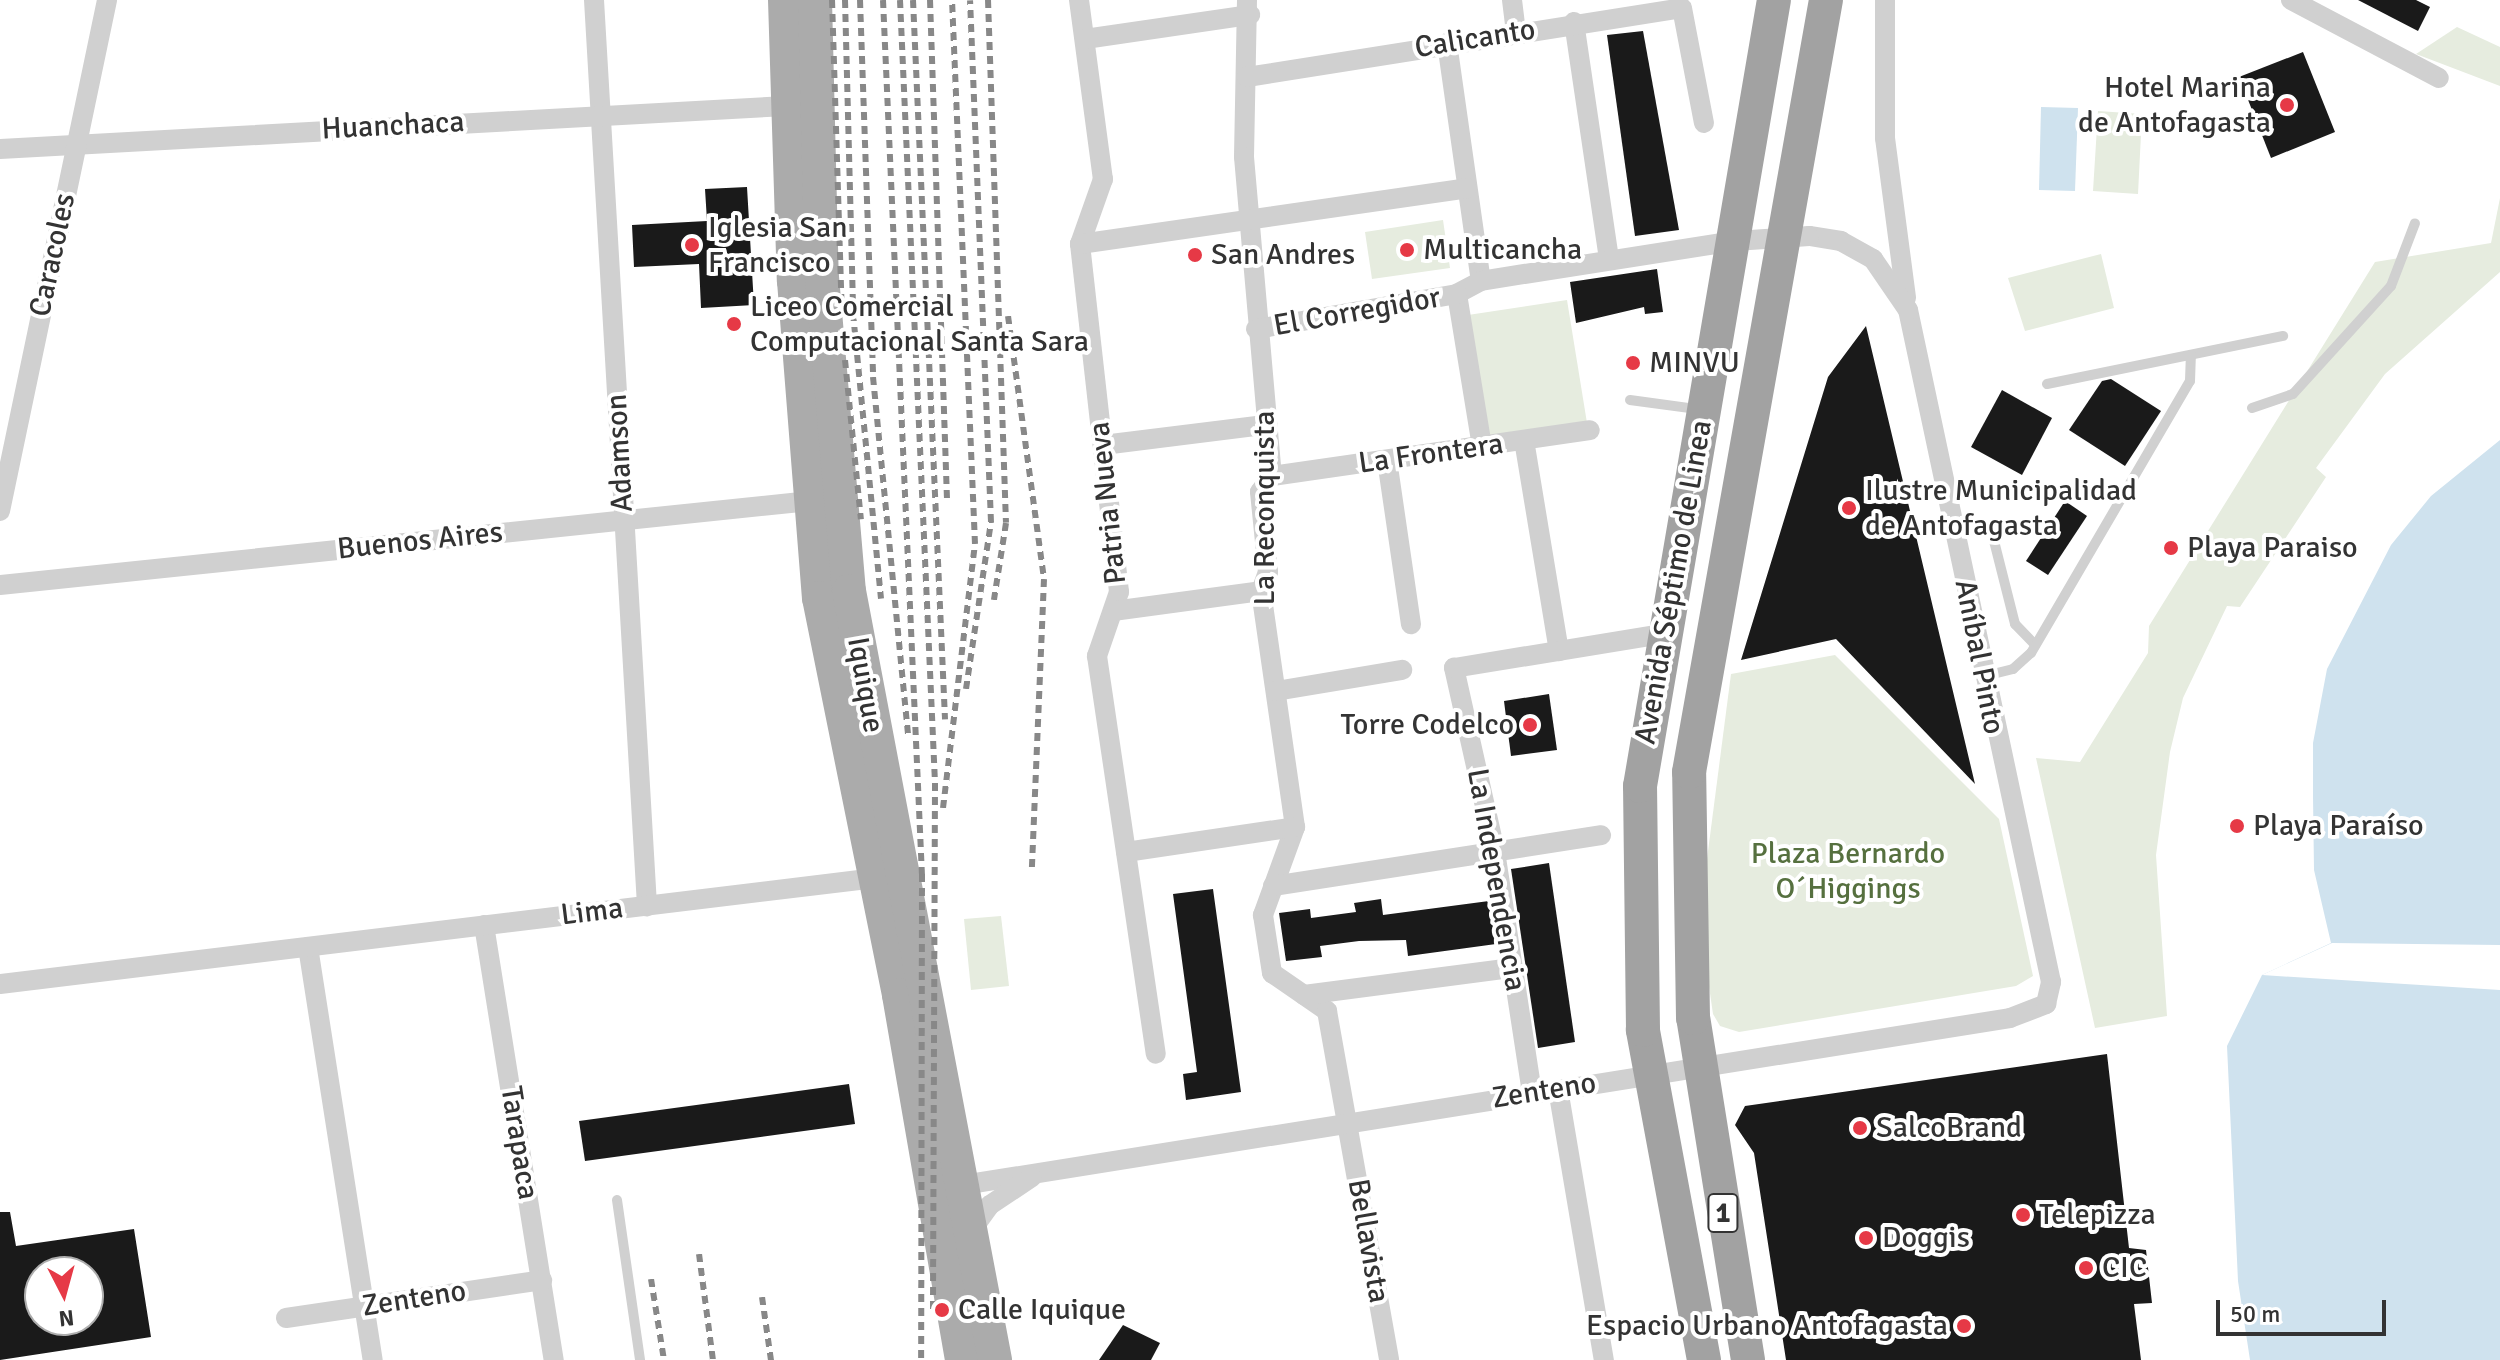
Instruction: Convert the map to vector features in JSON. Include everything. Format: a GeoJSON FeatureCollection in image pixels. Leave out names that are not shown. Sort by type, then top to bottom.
{"type":"FeatureCollection","features":[{"type":"Feature","properties":{"kind":"highway","name":"Avenida Séptimo de Linea"},"geometry":{"type":"LineString","coordinates":[[1651,1074],[1643,1030],[1638,828],[1661,634],[1735,241],[1774,0]]}},
{"type":"Feature","properties":{"kind":"highway","name":"Avenida Séptimo de Linea"},"geometry":{"type":"LineString","coordinates":[[1700,1066],[1687,882],[1689,772],[1788,237],[1826,0]]}},
{"type":"Feature","properties":{"kind":"highway","name":"1"},"geometry":{"type":"LineString","coordinates":[[1700,1066],[1748,1360]]}},
{"type":"Feature","properties":{"kind":"highway","name":"1"},"geometry":{"type":"LineString","coordinates":[[1651,1074],[1704,1360]]}},
{"type":"Feature","properties":{"kind":"main road","name":"Iquique"},"geometry":{"type":"LineString","coordinates":[[785,0],[787,106],[825,499],[917,936],[995,1360]]}},
{"type":"Feature","properties":{"kind":"main road","name":"Iquique"},"geometry":{"type":"LineString","coordinates":[[815,0],[828,653],[876,878],[962,1360]]}},
{"type":"Feature","properties":{"kind":"main road"},"geometry":{"type":"LineString","coordinates":[[876,878],[905,909],[917,936]]}},
{"type":"Feature","properties":{"kind":"main road"},"geometry":{"type":"LineString","coordinates":[[951,1295],[959,1251],[971,1231]]}},
{"type":"Feature","properties":{"kind":"street","name":"Caracoles"},"geometry":{"type":"LineString","coordinates":[[0,511],[107,0]]}},
{"type":"Feature","properties":{"kind":"street","name":"Adamson"},"geometry":{"type":"LineString","coordinates":[[594,0],[647,906]]}},
{"type":"Feature","properties":{"kind":"street","name":"Patria Nueva"},"geometry":{"type":"LineString","coordinates":[[1079,0],[1103,179],[1080,244],[1119,592],[1097,656],[1156,1054]]}},
{"type":"Feature","properties":{"kind":"street"},"geometry":{"type":"LineString","coordinates":[[1512,0],[1516,32]]}},
{"type":"Feature","properties":{"kind":"street","name":"Aníbal Pinto"},"geometry":{"type":"LineString","coordinates":[[1885,0],[1885,138],[1908,310],[1983,677],[2051,982],[2046,1004]]}},
{"type":"Feature","properties":{"kind":"street"},"geometry":{"type":"LineString","coordinates":[[2291,0],[2439,78]]}},
{"type":"Feature","properties":{"kind":"street"},"geometry":{"type":"LineString","coordinates":[[1085,39],[1248,8]]}},
{"type":"Feature","properties":{"kind":"street","name":"La Reconquista"},"geometry":{"type":"LineString","coordinates":[[1248,8],[1244,157],[1251,222],[1256,329],[1266,396],[1263,425],[1272,476],[1260,492],[1268,572],[1261,591],[1295,827],[1263,915],[1272,973],[1327,1011],[1348,1123]]}},
{"type":"Feature","properties":{"kind":"street","name":"Calicanto"},"geometry":{"type":"LineString","coordinates":[[1247,77],[1574,22],[1682,8],[1704,123]]}},
{"type":"Feature","properties":{"kind":"street"},"geometry":{"type":"LineString","coordinates":[[1574,22],[1609,259]]}},
{"type":"Feature","properties":{"kind":"street"},"geometry":{"type":"LineString","coordinates":[[1447,43],[1481,281]]}},
{"type":"Feature","properties":{"kind":"street","name":"Huanchaca"},"geometry":{"type":"LineString","coordinates":[[0,149],[75,142],[787,106]]}},
{"type":"Feature","properties":{"kind":"street"},"geometry":{"type":"LineString","coordinates":[[1080,244],[1251,222],[1467,188]]}},
{"type":"Feature","properties":{"kind":"street","name":"El Corregidor"},"geometry":{"type":"LineString","coordinates":[[1256,329],[1457,294],[1481,281],[1609,259],[1735,241],[1788,237]]}},
{"type":"Feature","properties":{"kind":"street","name":"Aníbal Pinto"},"geometry":{"type":"LineString","coordinates":[[1788,237],[1858,248],[1908,310]]}},
{"type":"Feature","properties":{"kind":"street"},"geometry":{"type":"LineString","coordinates":[[1457,294],[1482,446]]}},
{"type":"Feature","properties":{"kind":"street"},"geometry":{"type":"LineString","coordinates":[[1103,445],[1263,425]]}},
{"type":"Feature","properties":{"kind":"street","name":"La Frontera"},"geometry":{"type":"LineString","coordinates":[[1272,476],[1590,430]]}},
{"type":"Feature","properties":{"kind":"street"},"geometry":{"type":"LineString","coordinates":[[1524,440],[1559,651],[1661,634]]}},
{"type":"Feature","properties":{"kind":"street"},"geometry":{"type":"LineString","coordinates":[[1387,460],[1411,624]]}},
{"type":"Feature","properties":{"kind":"street","name":"Buenos Aires"},"geometry":{"type":"LineString","coordinates":[[0,585],[825,499]]}},
{"type":"Feature","properties":{"kind":"street"},"geometry":{"type":"LineString","coordinates":[[1113,611],[1261,591]]}},
{"type":"Feature","properties":{"kind":"street","name":"La Independencia"},"geometry":{"type":"LineString","coordinates":[[1532,1093],[1495,851],[1454,668],[1559,651]]}},
{"type":"Feature","properties":{"kind":"street"},"geometry":{"type":"LineString","coordinates":[[1276,691],[1402,670]]}},
{"type":"Feature","properties":{"kind":"street"},"geometry":{"type":"LineString","coordinates":[[1126,852],[1295,827]]}},
{"type":"Feature","properties":{"kind":"street"},"geometry":{"type":"LineString","coordinates":[[1273,886],[1601,835]]}},
{"type":"Feature","properties":{"kind":"street","name":"Lima"},"geometry":{"type":"LineString","coordinates":[[0,984],[876,878]]}},
{"type":"Feature","properties":{"kind":"street","name":"Tarapaca"},"geometry":{"type":"LineString","coordinates":[[484,925],[554,1360]]}},
{"type":"Feature","properties":{"kind":"street"},"geometry":{"type":"LineString","coordinates":[[308,947],[373,1360]]}},
{"type":"Feature","properties":{"kind":"street"},"geometry":{"type":"LineString","coordinates":[[1304,995],[1512,968]]}},
{"type":"Feature","properties":{"kind":"street","name":"Zenteno"},"geometry":{"type":"LineString","coordinates":[[963,1185],[2019,1016],[2046,1004]]}},
{"type":"Feature","properties":{"kind":"street"},"geometry":{"type":"LineString","coordinates":[[1558,1089],[1604,1360]]}},
{"type":"Feature","properties":{"kind":"street","name":"Bellavista"},"geometry":{"type":"LineString","coordinates":[[1348,1123],[1389,1360]]}},
{"type":"Feature","properties":{"kind":"street","name":"Zenteno"},"geometry":{"type":"LineString","coordinates":[[971,1231],[990,1205],[1039,1172]]}},
{"type":"Feature","properties":{"kind":"street","name":"Zenteno"},"geometry":{"type":"LineString","coordinates":[[286,1318],[542,1280]]}},
{"type":"Feature","properties":{"kind":"lane"},"geometry":{"type":"LineString","coordinates":[[2252,408],[2293,394],[2391,286],[2415,223]]}},
{"type":"Feature","properties":{"kind":"lane"},"geometry":{"type":"LineString","coordinates":[[2047,384],[2283,336]]}},
{"type":"Feature","properties":{"kind":"lane"},"geometry":{"type":"LineString","coordinates":[[1983,677],[2013,669],[2035,645],[2190,381],[2191,355]]}},
{"type":"Feature","properties":{"kind":"lane"},"geometry":{"type":"LineString","coordinates":[[1630,400],[1703,410]]}},
{"type":"Feature","properties":{"kind":"lane"},"geometry":{"type":"LineString","coordinates":[[1992,533],[2015,624],[2035,645]]}},
{"type":"Feature","properties":{"kind":"lane"},"geometry":{"type":"LineString","coordinates":[[617,1200],[640,1360]]}},
{"type":"Feature","properties":{"kind":"green space"},"geometry":{"type":"Polygon","coordinates":[[[2457,27],[2500,47],[2500,86],[2416,54],[2457,27]]]}},
{"type":"Feature","properties":{"kind":"green space"},"geometry":{"type":"Polygon","coordinates":[[[2098,111],[2142,114],[2138,194],[2093,191],[2098,111]]]}},
{"type":"Feature","properties":{"kind":"green space"},"geometry":{"type":"Polygon","coordinates":[[[2500,198],[2500,272],[2385,374],[2316,468],[2326,477],[2240,607],[2227,606],[2183,698],[2170,752],[2156,855],[2167,1016],[2095,1028],[2036,758],[2080,762],[2148,653],[2149,626],[2375,262],[2491,243],[2500,198]]]}},
{"type":"Feature","properties":{"kind":"green space","name":"Multicancha"},"geometry":{"type":"Polygon","coordinates":[[[1443,220],[1450,268],[1372,279],[1365,232],[1443,220]]]}},
{"type":"Feature","properties":{"kind":"green space"},"geometry":{"type":"Polygon","coordinates":[[[2101,254],[2114,308],[2025,331],[2008,278],[2101,254]]]}},
{"type":"Feature","properties":{"kind":"green space"},"geometry":{"type":"Polygon","coordinates":[[[1567,300],[1587,423],[1488,439],[1468,315],[1567,300]]]}},
{"type":"Feature","properties":{"kind":"green space","name":"Plaza Bernardo O´Higgings"},"geometry":{"type":"Polygon","coordinates":[[[1835,655],[1999,819],[2033,976],[2016,986],[1739,1032],[1720,1026],[1713,1014],[1706,966],[1707,859],[1731,674],[1835,655]]]}},
{"type":"Feature","properties":{"kind":"green space"},"geometry":{"type":"Polygon","coordinates":[[[1001,916],[1009,986],[971,990],[964,919],[1001,916]]]}},
{"type":"Feature","properties":{"kind":"water"},"geometry":{"type":"Polygon","coordinates":[[[2041,107],[2078,108],[2075,191],[2039,190],[2041,107]]]}},
{"type":"Feature","properties":{"kind":"water"},"geometry":{"type":"Polygon","coordinates":[[[2500,440],[2500,1360],[2250,1360],[2238,1281],[2227,1046],[2262,975],[2331,943],[2314,870],[2313,743],[2327,669],[2391,545],[2431,496],[2500,440]]]}},
{"type":"Feature","properties":{"kind":"pier"},"geometry":{"type":"Polygon","coordinates":[[[2332,943],[2500,945],[2500,990],[2262,975],[2332,943]]]}},
{"type":"Feature","properties":{"kind":"building"},"geometry":{"type":"Polygon","coordinates":[[[2358,0],[2416,0],[2430,7],[2418,31],[2358,0]]]}},
{"type":"Feature","properties":{"kind":"building"},"geometry":{"type":"Polygon","coordinates":[[[1643,31],[1679,230],[1635,236],[1607,35],[1643,31]]]}},
{"type":"Feature","properties":{"kind":"building","name":"Hotel Marina de Antofagasta"},"geometry":{"type":"Polygon","coordinates":[[[2303,52],[2335,132],[2271,158],[2239,77],[2303,52]]]}},
{"type":"Feature","properties":{"kind":"building","name":"Iglesia San Francisco"},"geometry":{"type":"Polygon","coordinates":[[[747,187],[754,305],[701,308],[699,264],[634,267],[632,225],[707,221],[705,189],[747,187]]]}},
{"type":"Feature","properties":{"kind":"building"},"geometry":{"type":"Polygon","coordinates":[[[1657,269],[1663,312],[1645,314],[1644,307],[1576,323],[1570,282],[1657,269]]]}},
{"type":"Feature","properties":{"kind":"building","name":"Ilustre Municipalidad de Antofagasta"},"geometry":{"type":"Polygon","coordinates":[[[1866,326],[1975,784],[1836,639],[1741,660],[1828,377],[1866,326]]]}},
{"type":"Feature","properties":{"kind":"building"},"geometry":{"type":"Polygon","coordinates":[[[2111,379],[2161,411],[2125,466],[2069,430],[2102,381],[2111,379]]]}},
{"type":"Feature","properties":{"kind":"building"},"geometry":{"type":"Polygon","coordinates":[[[2002,390],[2052,418],[2022,475],[1971,447],[2002,390]]]}},
{"type":"Feature","properties":{"kind":"building"},"geometry":{"type":"Polygon","coordinates":[[[2065,501],[2087,516],[2048,575],[2026,561],[2065,501]]]}},
{"type":"Feature","properties":{"kind":"building","name":"Torre Codelco"},"geometry":{"type":"Polygon","coordinates":[[[1549,694],[1557,750],[1511,756],[1504,701],[1549,694]]]}},
{"type":"Feature","properties":{"kind":"building"},"geometry":{"type":"Polygon","coordinates":[[[1549,863],[1575,1042],[1538,1048],[1511,869],[1549,863]]]}},
{"type":"Feature","properties":{"kind":"building"},"geometry":{"type":"Polygon","coordinates":[[[1213,889],[1241,1092],[1186,1100],[1183,1074],[1197,1072],[1173,894],[1213,889]]]}},
{"type":"Feature","properties":{"kind":"building"},"geometry":{"type":"Polygon","coordinates":[[[1381,899],[1383,915],[1489,901],[1496,944],[1408,956],[1406,940],[1359,941],[1320,946],[1322,957],[1286,961],[1279,913],[1310,909],[1311,918],[1356,912],[1354,903],[1381,899]]]}},
{"type":"Feature","properties":{"kind":"building"},"geometry":{"type":"Polygon","coordinates":[[[2107,1054],[2129,1248],[2146,1250],[2152,1303],[2134,1304],[2141,1360],[1786,1360],[1754,1153],[1735,1125],[1745,1106],[2107,1054]]]}},
{"type":"Feature","properties":{"kind":"building"},"geometry":{"type":"Polygon","coordinates":[[[849,1084],[855,1124],[585,1161],[579,1121],[849,1084]]]}},
{"type":"Feature","properties":{"kind":"building"},"geometry":{"type":"Polygon","coordinates":[[[0,1212],[10,1212],[16,1246],[134,1229],[151,1337],[0,1360],[0,1212]]]}},
{"type":"Feature","properties":{"kind":"building"},"geometry":{"type":"Polygon","coordinates":[[[1123,1325],[1160,1343],[1151,1360],[1099,1360],[1123,1325]]]}},
{"type":"Feature","properties":{"kind":"railway"},"geometry":{"type":"LineString","coordinates":[[832,0],[842,312]]}},
{"type":"Feature","properties":{"kind":"railway"},"geometry":{"type":"LineString","coordinates":[[845,0],[853,313],[881,599]]}},
{"type":"Feature","properties":{"kind":"railway"},"geometry":{"type":"LineString","coordinates":[[860,0],[873,377],[908,734]]}},
{"type":"Feature","properties":{"kind":"railway"},"geometry":{"type":"LineString","coordinates":[[883,0],[922,874],[921,1360]]}},
{"type":"Feature","properties":{"kind":"railway"},"geometry":{"type":"LineString","coordinates":[[900,0],[935,783],[933,1312]]}},
{"type":"Feature","properties":{"kind":"railway"},"geometry":{"type":"LineString","coordinates":[[913,0],[945,719]]}},
{"type":"Feature","properties":{"kind":"railway"},"geometry":{"type":"LineString","coordinates":[[930,0],[947,500]]}},
{"type":"Feature","properties":{"kind":"railway"},"geometry":{"type":"LineString","coordinates":[[943,808],[975,544],[952,0]]}},
{"type":"Feature","properties":{"kind":"railway"},"geometry":{"type":"LineString","coordinates":[[966,689],[991,522],[970,0]]}},
{"type":"Feature","properties":{"kind":"railway"},"geometry":{"type":"LineString","coordinates":[[988,0],[1006,523],[994,600]]}},
{"type":"Feature","properties":{"kind":"railway"},"geometry":{"type":"LineString","coordinates":[[1008,316],[1044,579],[1032,869]]}},
{"type":"Feature","properties":{"kind":"railway"},"geometry":{"type":"LineString","coordinates":[[845,360],[861,519]]}},
{"type":"Feature","properties":{"kind":"railway"},"geometry":{"type":"LineString","coordinates":[[699,1254],[713,1360]]}},
{"type":"Feature","properties":{"kind":"railway"},"geometry":{"type":"LineString","coordinates":[[651,1279],[664,1360]]}},
{"type":"Feature","properties":{"kind":"railway"},"geometry":{"type":"LineString","coordinates":[[762,1297],[771,1360]]}},
{"type":"Feature","properties":{"kind":"place","name":"Hotel Marina de Antofagasta"},"geometry":{"type":"Point","coordinates":[2287,105]}},
{"type":"Feature","properties":{"kind":"place","name":"Iglesia San Francisco"},"geometry":{"type":"Point","coordinates":[692,245]}},
{"type":"Feature","properties":{"kind":"place","name":"Multicancha"},"geometry":{"type":"Point","coordinates":[1407,250]}},
{"type":"Feature","properties":{"kind":"place","name":"San Andres"},"geometry":{"type":"Point","coordinates":[1195,255]}},
{"type":"Feature","properties":{"kind":"place","name":"Liceo Comercial Computacional Santa Sara"},"geometry":{"type":"Point","coordinates":[734,324]}},
{"type":"Feature","properties":{"kind":"place","name":"MINVU"},"geometry":{"type":"Point","coordinates":[1633,363]}},
{"type":"Feature","properties":{"kind":"place","name":"Ilustre Municipalidad de Antofagasta"},"geometry":{"type":"Point","coordinates":[1849,508]}},
{"type":"Feature","properties":{"kind":"place","name":"Playa Paraiso"},"geometry":{"type":"Point","coordinates":[2171,548]}},
{"type":"Feature","properties":{"kind":"place","name":"Torre Codelco"},"geometry":{"type":"Point","coordinates":[1530,725]}},
{"type":"Feature","properties":{"kind":"place","name":"Playa Paraíso"},"geometry":{"type":"Point","coordinates":[2237,826]}},
{"type":"Feature","properties":{"kind":"place","name":"SalcoBrand"},"geometry":{"type":"Point","coordinates":[1860,1128]}},
{"type":"Feature","properties":{"kind":"place","name":"Telepizza"},"geometry":{"type":"Point","coordinates":[2023,1215]}},
{"type":"Feature","properties":{"kind":"place","name":"Doggis"},"geometry":{"type":"Point","coordinates":[1866,1238]}},
{"type":"Feature","properties":{"kind":"place","name":"CIC"},"geometry":{"type":"Point","coordinates":[2086,1268]}},
{"type":"Feature","properties":{"kind":"place","name":"Calle Iquique"},"geometry":{"type":"Point","coordinates":[942,1310]}},
{"type":"Feature","properties":{"kind":"place","name":"Espacio Urbano Antofagasta"},"geometry":{"type":"Point","coordinates":[1964,1326]}}]}
